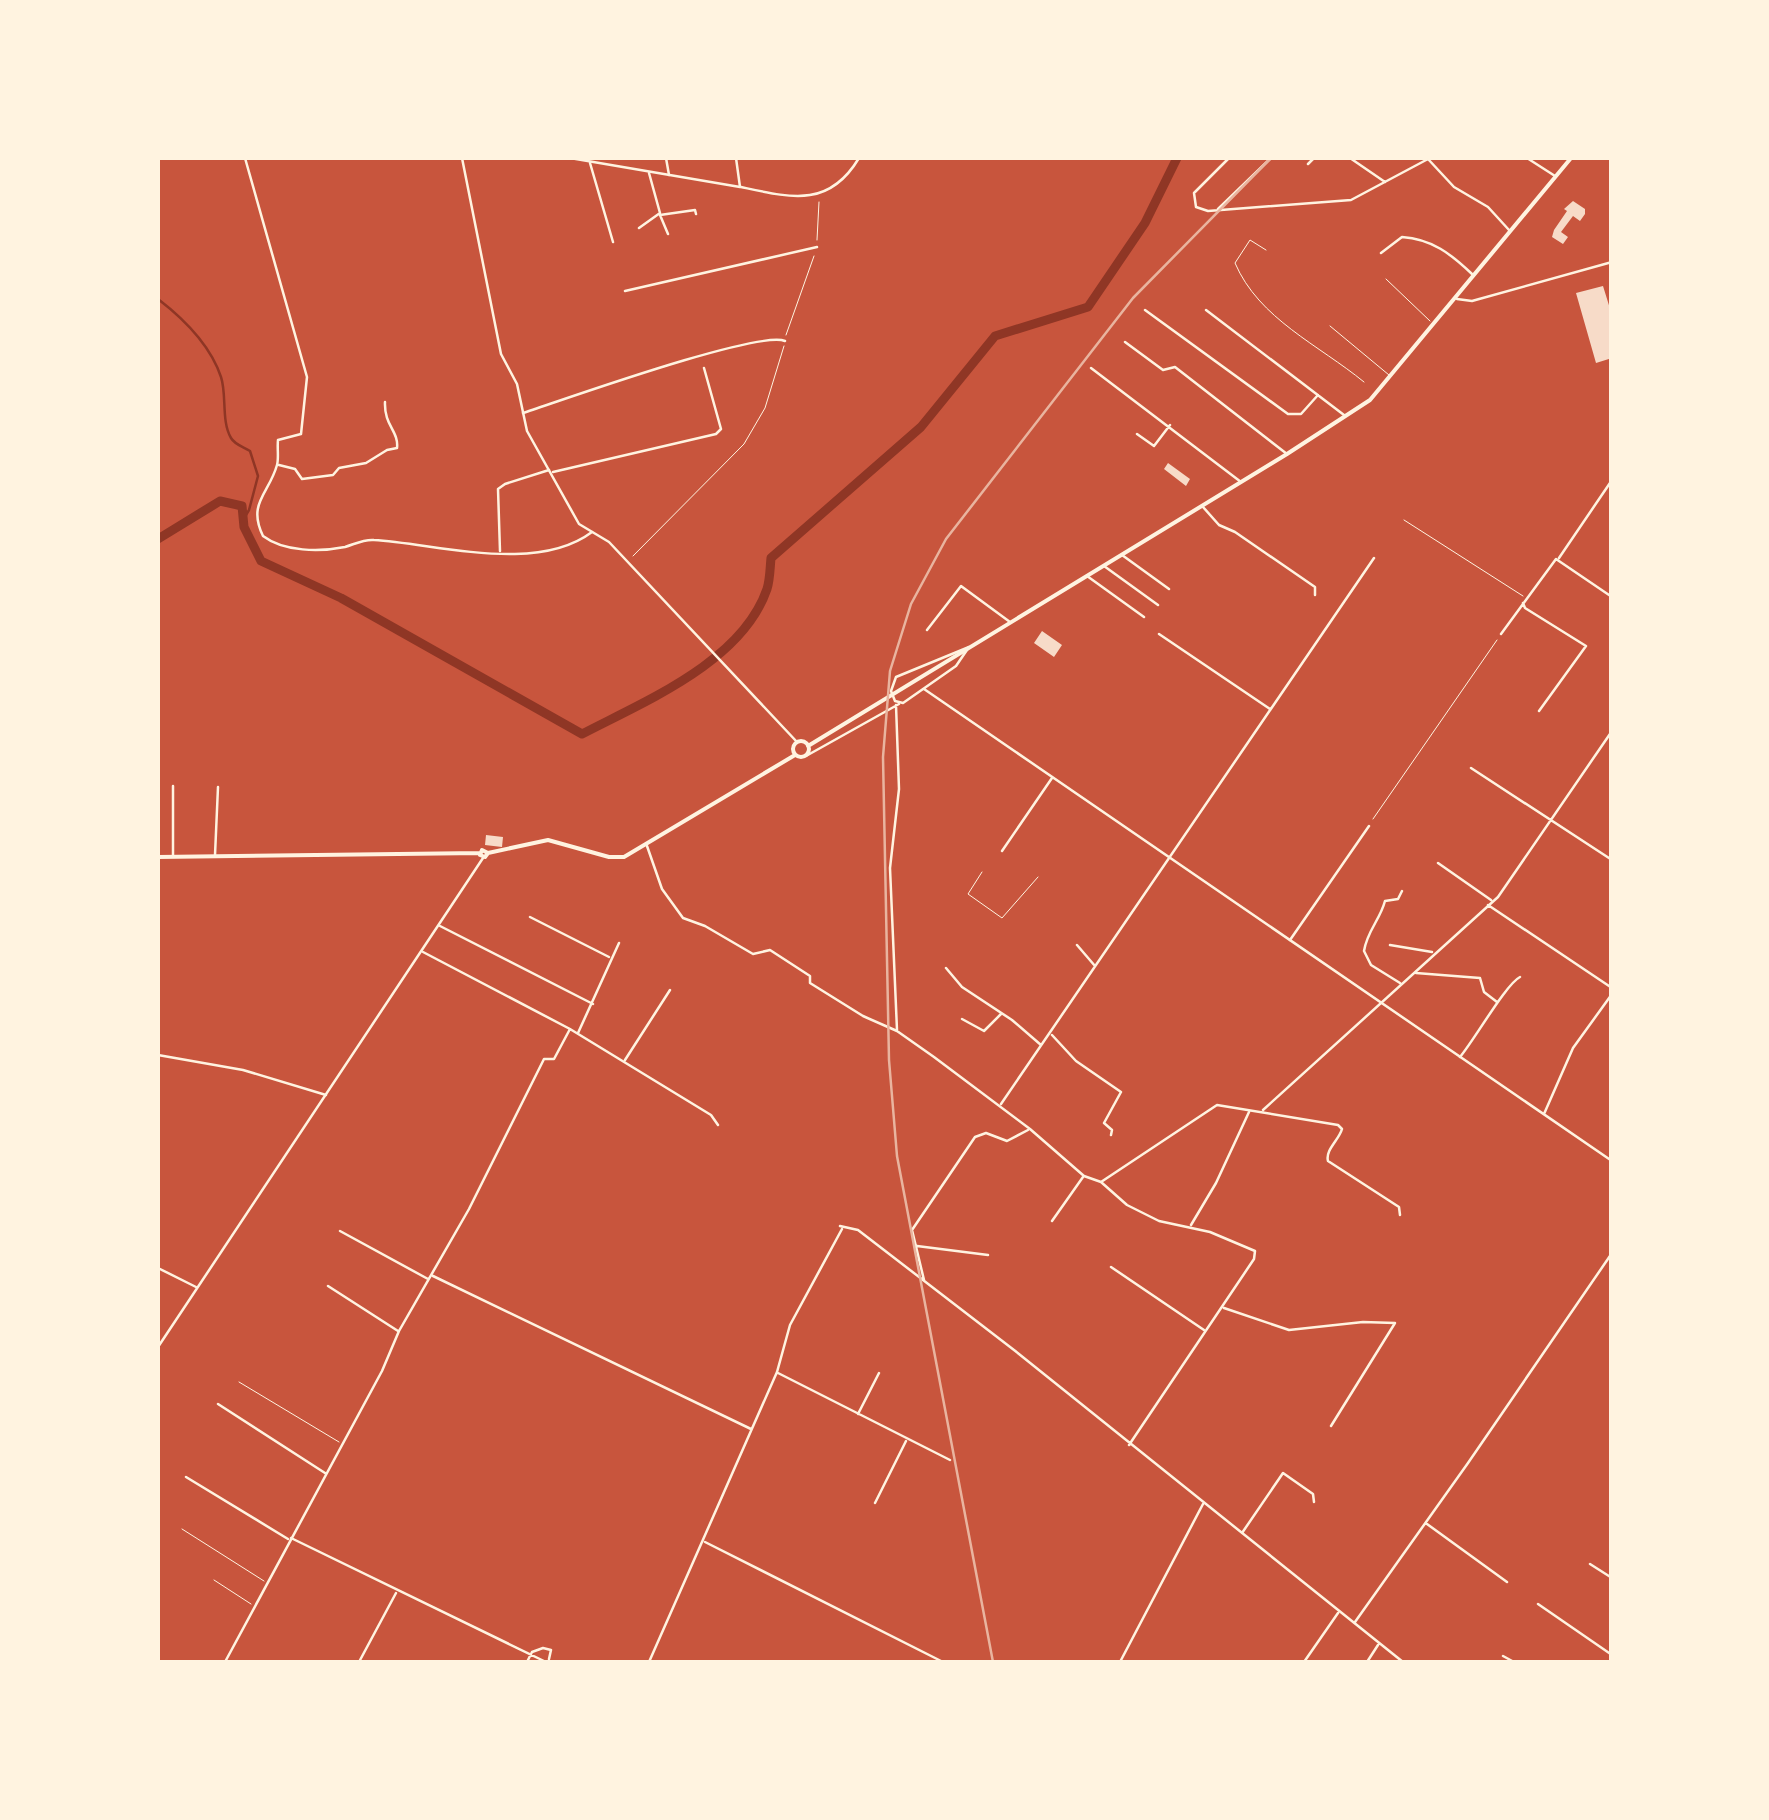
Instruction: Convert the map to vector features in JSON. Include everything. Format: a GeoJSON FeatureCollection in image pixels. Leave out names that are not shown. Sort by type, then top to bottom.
{"type":"FeatureCollection","features":[{"type":"Feature","properties":{"kind":"main road"},"geometry":{"type":"LineString","coordinates":[[158,857],[484,854],[529,842],[555,840],[618,858],[647,845],[796,756],[806,756],[808,746],[1242,482],[1378,394],[1571,158]]}},
{"type":"Feature","properties":{"kind":"main road"},"geometry":{"type":"LineString","coordinates":[[796,756],[793,747],[797,742],[808,746]]}},
{"type":"Feature","properties":{"kind":"street"},"geometry":{"type":"LineString","coordinates":[[158,158],[164,158]]}},
{"type":"Feature","properties":{"kind":"street"},"geometry":{"type":"LineString","coordinates":[[245,158],[308,377],[300,434],[278,440],[278,465],[262,494],[257,515],[263,536],[275,544],[330,549],[368,539],[426,548],[544,554],[592,532]]}},
{"type":"Feature","properties":{"kind":"street"},"geometry":{"type":"LineString","coordinates":[[254,158],[318,158]]}},
{"type":"Feature","properties":{"kind":"street"},"geometry":{"type":"LineString","coordinates":[[462,158],[501,354],[511,367],[528,432],[579,524],[609,542],[797,742]]}},
{"type":"Feature","properties":{"kind":"street"},"geometry":{"type":"LineString","coordinates":[[570,158],[796,196],[813,195],[842,183],[859,158]]}},
{"type":"Feature","properties":{"kind":"street"},"geometry":{"type":"LineString","coordinates":[[666,158],[669,175]]}},
{"type":"Feature","properties":{"kind":"street"},"geometry":{"type":"LineString","coordinates":[[736,158],[740,187]]}},
{"type":"Feature","properties":{"kind":"street"},"geometry":{"type":"LineString","coordinates":[[1229,158],[1194,193],[1193,203],[1201,210],[1351,200],[1430,160],[1454,186],[1488,208],[1510,232]]}},
{"type":"Feature","properties":{"kind":"street"},"geometry":{"type":"LineString","coordinates":[[1218,208],[1270,158]]}},
{"type":"Feature","properties":{"kind":"street"},"geometry":{"type":"LineString","coordinates":[[1308,164],[1314,158]]}},
{"type":"Feature","properties":{"kind":"street"},"geometry":{"type":"LineString","coordinates":[[1350,158],[1386,182]]}},
{"type":"Feature","properties":{"kind":"street"},"geometry":{"type":"LineString","coordinates":[[1527,158],[1556,177]]}},
{"type":"Feature","properties":{"kind":"street"},"geometry":{"type":"LineString","coordinates":[[590,161],[612,242]]}},
{"type":"Feature","properties":{"kind":"street"},"geometry":{"type":"LineString","coordinates":[[649,172],[668,234]]}},
{"type":"Feature","properties":{"kind":"street"},"geometry":{"type":"LineString","coordinates":[[639,228],[660,215],[695,210],[696,214]]}},
{"type":"Feature","properties":{"kind":"street"},"geometry":{"type":"LineString","coordinates":[[1382,254],[1402,237],[1427,241],[1438,245],[1473,276]]}},
{"type":"Feature","properties":{"kind":"street"},"geometry":{"type":"LineString","coordinates":[[625,291],[817,247]]}},
{"type":"Feature","properties":{"kind":"street"},"geometry":{"type":"LineString","coordinates":[[1455,298],[1472,301],[1612,262]]}},
{"type":"Feature","properties":{"kind":"street"},"geometry":{"type":"LineString","coordinates":[[1146,310],[1288,414],[1301,414],[1318,395]]}},
{"type":"Feature","properties":{"kind":"street"},"geometry":{"type":"LineString","coordinates":[[1206,310],[1346,416]]}},
{"type":"Feature","properties":{"kind":"street"},"geometry":{"type":"LineString","coordinates":[[523,413],[683,361],[770,338],[784,341]]}},
{"type":"Feature","properties":{"kind":"street"},"geometry":{"type":"LineString","coordinates":[[1125,342],[1163,370],[1175,367],[1287,454]]}},
{"type":"Feature","properties":{"kind":"street"},"geometry":{"type":"LineString","coordinates":[[500,552],[498,490],[504,484],[716,434],[721,429],[704,368]]}},
{"type":"Feature","properties":{"kind":"street"},"geometry":{"type":"LineString","coordinates":[[1091,368],[1242,482]]}},
{"type":"Feature","properties":{"kind":"street"},"geometry":{"type":"LineString","coordinates":[[278,465],[295,469],[302,479],[333,475],[338,468],[366,462],[397,448],[398,438],[386,422],[385,402]]}},
{"type":"Feature","properties":{"kind":"street"},"geometry":{"type":"LineString","coordinates":[[1137,434],[1154,446],[1170,425]]}},
{"type":"Feature","properties":{"kind":"street"},"geometry":{"type":"LineString","coordinates":[[1501,634],[1612,480]]}},
{"type":"Feature","properties":{"kind":"street"},"geometry":{"type":"LineString","coordinates":[[1202,505],[1222,528],[1236,532],[1315,587],[1315,595]]}},
{"type":"Feature","properties":{"kind":"street"},"geometry":{"type":"LineString","coordinates":[[1121,555],[1169,589]]}},
{"type":"Feature","properties":{"kind":"street"},"geometry":{"type":"LineString","coordinates":[[1000,1105],[1374,558]]}},
{"type":"Feature","properties":{"kind":"street"},"geometry":{"type":"LineString","coordinates":[[1557,559],[1612,597]]}},
{"type":"Feature","properties":{"kind":"street"},"geometry":{"type":"LineString","coordinates":[[1103,566],[1158,605]]}},
{"type":"Feature","properties":{"kind":"street"},"geometry":{"type":"LineString","coordinates":[[1086,576],[1144,618]]}},
{"type":"Feature","properties":{"kind":"street"},"geometry":{"type":"LineString","coordinates":[[927,630],[961,586],[1010,622]]}},
{"type":"Feature","properties":{"kind":"street"},"geometry":{"type":"LineString","coordinates":[[1524,600],[1525,608],[1586,646],[1538,711]]}},
{"type":"Feature","properties":{"kind":"street"},"geometry":{"type":"LineString","coordinates":[[1160,634],[1270,710]]}},
{"type":"Feature","properties":{"kind":"street"},"geometry":{"type":"LineString","coordinates":[[806,756],[924,689],[956,666],[969,646]]}},
{"type":"Feature","properties":{"kind":"street"},"geometry":{"type":"LineString","coordinates":[[897,1031],[890,868],[899,789],[897,704],[892,694],[896,677],[969,646]]}},
{"type":"Feature","properties":{"kind":"street"},"geometry":{"type":"LineString","coordinates":[[924,689],[1612,1161]]}},
{"type":"Feature","properties":{"kind":"street"},"geometry":{"type":"LineString","coordinates":[[885,712],[895,720]]}},
{"type":"Feature","properties":{"kind":"street"},"geometry":{"type":"LineString","coordinates":[[1262,1110],[1502,891],[1612,730]]}},
{"type":"Feature","properties":{"kind":"street"},"geometry":{"type":"LineString","coordinates":[[1471,768],[1612,860]]}},
{"type":"Feature","properties":{"kind":"street"},"geometry":{"type":"LineString","coordinates":[[1002,850],[1052,778]]}},
{"type":"Feature","properties":{"kind":"street"},"geometry":{"type":"LineString","coordinates":[[173,786],[173,856]]}},
{"type":"Feature","properties":{"kind":"street"},"geometry":{"type":"LineString","coordinates":[[215,856],[218,787]]}},
{"type":"Feature","properties":{"kind":"street"},"geometry":{"type":"LineString","coordinates":[[1290,940],[1368,826]]}},
{"type":"Feature","properties":{"kind":"street"},"geometry":{"type":"LineString","coordinates":[[647,845],[662,888],[687,922],[705,926],[753,954],[770,950],[810,976],[810,983],[832,998],[897,1031],[1000,1105],[1084,1176],[1101,1182],[1126,1205],[1146,1216],[1235,1240],[1256,1251],[1129,1445]]}},
{"type":"Feature","properties":{"kind":"street"},"geometry":{"type":"LineString","coordinates":[[158,1347],[484,854]]}},
{"type":"Feature","properties":{"kind":"street"},"geometry":{"type":"LineString","coordinates":[[1438,862],[1612,988]]}},
{"type":"Feature","properties":{"kind":"street"},"geometry":{"type":"LineString","coordinates":[[1401,984],[1371,965],[1364,950],[1368,933],[1380,918],[1385,901],[1398,900],[1402,892]]}},
{"type":"Feature","properties":{"kind":"street"},"geometry":{"type":"LineString","coordinates":[[530,918],[612,959]]}},
{"type":"Feature","properties":{"kind":"street"},"geometry":{"type":"LineString","coordinates":[[439,925],[592,1004]]}},
{"type":"Feature","properties":{"kind":"street"},"geometry":{"type":"LineString","coordinates":[[578,1034],[619,943]]}},
{"type":"Feature","properties":{"kind":"street"},"geometry":{"type":"LineString","coordinates":[[1390,944],[1436,952]]}},
{"type":"Feature","properties":{"kind":"street"},"geometry":{"type":"LineString","coordinates":[[1077,945],[1095,966]]}},
{"type":"Feature","properties":{"kind":"street"},"geometry":{"type":"LineString","coordinates":[[422,952],[570,1029],[711,1116],[718,1125]]}},
{"type":"Feature","properties":{"kind":"street"},"geometry":{"type":"LineString","coordinates":[[946,968],[962,987],[1002,1012],[1041,1045]]}},
{"type":"Feature","properties":{"kind":"street"},"geometry":{"type":"LineString","coordinates":[[1414,972],[1480,978],[1484,992],[1499,1002]]}},
{"type":"Feature","properties":{"kind":"street"},"geometry":{"type":"LineString","coordinates":[[1460,1057],[1512,982],[1520,977]]}},
{"type":"Feature","properties":{"kind":"street"},"geometry":{"type":"LineString","coordinates":[[623,1061],[670,990]]}},
{"type":"Feature","properties":{"kind":"street"},"geometry":{"type":"LineString","coordinates":[[1544,1114],[1573,1048],[1612,994]]}},
{"type":"Feature","properties":{"kind":"street"},"geometry":{"type":"LineString","coordinates":[[962,1018],[984,1031],[1002,1012]]}},
{"type":"Feature","properties":{"kind":"street"},"geometry":{"type":"LineString","coordinates":[[225,1662],[544,1059],[554,1060],[570,1029]]}},
{"type":"Feature","properties":{"kind":"street"},"geometry":{"type":"LineString","coordinates":[[1049,1033],[1076,1061],[1121,1092],[1104,1124],[1112,1130],[1111,1135]]}},
{"type":"Feature","properties":{"kind":"street"},"geometry":{"type":"LineString","coordinates":[[158,1054],[242,1070],[327,1095]]}},
{"type":"Feature","properties":{"kind":"street"},"geometry":{"type":"LineString","coordinates":[[1101,1182],[1218,1104],[1338,1125],[1342,1129],[1327,1154],[1328,1161],[1398,1207],[1400,1214]]}},
{"type":"Feature","properties":{"kind":"street"},"geometry":{"type":"LineString","coordinates":[[1190,1226],[1224,1167],[1249,1110]]}},
{"type":"Feature","properties":{"kind":"street"},"geometry":{"type":"LineString","coordinates":[[924,1282],[912,1230],[975,1137],[986,1133],[1008,1140],[1030,1129]]}},
{"type":"Feature","properties":{"kind":"street"},"geometry":{"type":"LineString","coordinates":[[1052,1221],[1084,1176]]}},
{"type":"Feature","properties":{"kind":"street"},"geometry":{"type":"LineString","coordinates":[[649,1662],[777,1372],[790,1325],[841,1227],[850,1226],[1403,1662]]}},
{"type":"Feature","properties":{"kind":"street"},"geometry":{"type":"LineString","coordinates":[[340,1231],[752,1429]]}},
{"type":"Feature","properties":{"kind":"street"},"geometry":{"type":"LineString","coordinates":[[916,1245],[988,1255]]}},
{"type":"Feature","properties":{"kind":"street"},"geometry":{"type":"LineString","coordinates":[[1354,1624],[1612,1252]]}},
{"type":"Feature","properties":{"kind":"street"},"geometry":{"type":"LineString","coordinates":[[1111,1267],[1206,1330]]}},
{"type":"Feature","properties":{"kind":"street"},"geometry":{"type":"LineString","coordinates":[[158,1268],[197,1287]]}},
{"type":"Feature","properties":{"kind":"street"},"geometry":{"type":"LineString","coordinates":[[328,1286],[399,1332]]}},
{"type":"Feature","properties":{"kind":"street"},"geometry":{"type":"LineString","coordinates":[[1222,1308],[1289,1330],[1363,1322],[1395,1324],[1330,1426]]}},
{"type":"Feature","properties":{"kind":"street"},"geometry":{"type":"LineString","coordinates":[[777,1372],[950,1460]]}},
{"type":"Feature","properties":{"kind":"street"},"geometry":{"type":"LineString","coordinates":[[858,1415],[879,1373]]}},
{"type":"Feature","properties":{"kind":"street"},"geometry":{"type":"LineString","coordinates":[[218,1404],[326,1474]]}},
{"type":"Feature","properties":{"kind":"street"},"geometry":{"type":"LineString","coordinates":[[875,1503],[907,1439]]}},
{"type":"Feature","properties":{"kind":"street"},"geometry":{"type":"LineString","coordinates":[[1241,1534],[1283,1473],[1313,1494],[1314,1502]]}},
{"type":"Feature","properties":{"kind":"street"},"geometry":{"type":"LineString","coordinates":[[186,1477],[290,1539],[397,1592],[530,1655],[547,1661],[552,1654],[548,1649],[534,1651],[530,1655],[527,1662]]}},
{"type":"Feature","properties":{"kind":"street"},"geometry":{"type":"LineString","coordinates":[[1120,1662],[1203,1504]]}},
{"type":"Feature","properties":{"kind":"street"},"geometry":{"type":"LineString","coordinates":[[1425,1522],[1506,1582]]}},
{"type":"Feature","properties":{"kind":"street"},"geometry":{"type":"LineString","coordinates":[[704,1541],[943,1662]]}},
{"type":"Feature","properties":{"kind":"street"},"geometry":{"type":"LineString","coordinates":[[1590,1564],[1612,1578]]}},
{"type":"Feature","properties":{"kind":"street"},"geometry":{"type":"LineString","coordinates":[[359,1662],[397,1592]]}},
{"type":"Feature","properties":{"kind":"street"},"geometry":{"type":"LineString","coordinates":[[1538,1604],[1612,1654]]}},
{"type":"Feature","properties":{"kind":"street"},"geometry":{"type":"LineString","coordinates":[[1304,1662],[1339,1612]]}},
{"type":"Feature","properties":{"kind":"street"},"geometry":{"type":"LineString","coordinates":[[1367,1662],[1379,1644]]}},
{"type":"Feature","properties":{"kind":"street"},"geometry":{"type":"LineString","coordinates":[[1503,1656],[1514,1662]]}},
{"type":"Feature","properties":{"kind":"lane"},"geometry":{"type":"LineString","coordinates":[[1266,250],[1250,240],[1235,263],[1249,291],[1278,318],[1364,382]]}},
{"type":"Feature","properties":{"kind":"lane"},"geometry":{"type":"LineString","coordinates":[[1386,279],[1434,326]]}},
{"type":"Feature","properties":{"kind":"lane"},"geometry":{"type":"LineString","coordinates":[[1330,326],[1392,378]]}},
{"type":"Feature","properties":{"kind":"lane"},"geometry":{"type":"LineString","coordinates":[[1372,388],[1378,394]]}},
{"type":"Feature","properties":{"kind":"lane"},"geometry":{"type":"LineString","coordinates":[[1404,520],[1524,600]]}},
{"type":"Feature","properties":{"kind":"lane"},"geometry":{"type":"LineString","coordinates":[[238,1382],[342,1444]]}},
{"type":"Feature","properties":{"kind":"lane"},"geometry":{"type":"LineString","coordinates":[[182,1529],[266,1583]]}},
{"type":"Feature","properties":{"kind":"lane"},"geometry":{"type":"LineString","coordinates":[[214,1580],[254,1606]]}},
{"type":"Feature","properties":{"kind":"path"},"geometry":{"type":"LineString","coordinates":[[628,561],[744,444],[765,408],[817,247],[819,203],[813,195]]}},
{"type":"Feature","properties":{"kind":"path"},"geometry":{"type":"LineString","coordinates":[[1368,826],[1501,634]]}},
{"type":"Feature","properties":{"kind":"path"},"geometry":{"type":"LineString","coordinates":[[982,872],[968,894],[1002,918],[1038,877]]}},
{"type":"Feature","properties":{"kind":"building"},"geometry":{"type":"Polygon","coordinates":[[[1573,201],[1585,209],[1585,214],[1580,221],[1573,216],[1561,232],[1568,237],[1563,244],[1552,237],[1567,211],[1564,209],[1573,201]]]}},
{"type":"Feature","properties":{"kind":"building"},"geometry":{"type":"Polygon","coordinates":[[[1603,286],[1612,315],[1612,358],[1596,363],[1576,293],[1603,286]]]}},
{"type":"Feature","properties":{"kind":"building"},"geometry":{"type":"Polygon","coordinates":[[[1168,463],[1190,479],[1186,486],[1164,469],[1168,463]]]}},
{"type":"Feature","properties":{"kind":"building"},"geometry":{"type":"Polygon","coordinates":[[[1042,631],[1062,645],[1054,657],[1034,643],[1042,631]]]}},
{"type":"Feature","properties":{"kind":"building"},"geometry":{"type":"Polygon","coordinates":[[[486,835],[503,837],[502,847],[485,845],[486,835]]]}},
{"type":"Feature","properties":{"kind":"waterway"},"geometry":{"type":"LineString","coordinates":[[158,539],[220,501],[242,506],[244,527],[261,561],[341,598],[582,734],[662,693],[736,638],[767,589],[771,558],[921,427],[995,336],[1088,307],[1145,223],[1177,158]]}},
{"type":"Feature","properties":{"kind":"waterway"},"geometry":{"type":"LineString","coordinates":[[158,299],[186,324],[210,354],[223,384],[228,431],[235,442],[250,451],[258,476],[243,520]]}},
{"type":"Feature","properties":{"kind":"railway"},"geometry":{"type":"LineString","coordinates":[[993,1662],[897,1156],[889,1060],[883,757],[890,671],[911,604],[946,539],[1133,298],[1271,158]]}}]}
